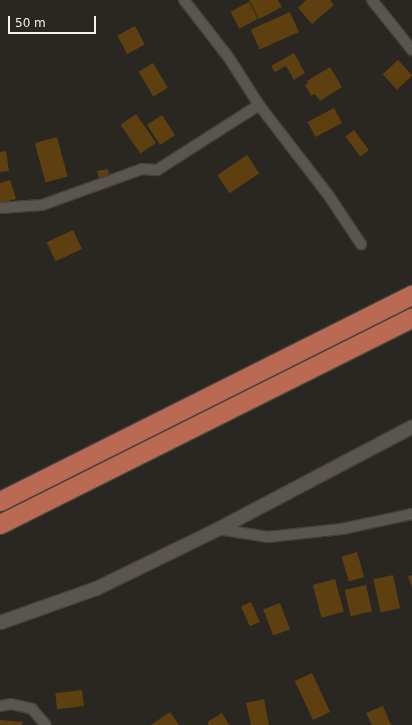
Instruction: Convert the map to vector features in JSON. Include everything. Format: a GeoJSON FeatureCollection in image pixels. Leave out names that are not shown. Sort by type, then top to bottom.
{"type":"FeatureCollection","features":[{"type":"Feature","properties":{"kind":"highway"},"geometry":{"type":"LineString","coordinates":[[0,501],[412,295]]}},
{"type":"Feature","properties":{"kind":"highway"},"geometry":{"type":"LineString","coordinates":[[0,524],[412,318]]}},
{"type":"Feature","properties":{"kind":"street"},"geometry":{"type":"LineString","coordinates":[[184,0],[229,58],[259,105],[329,196],[361,244]]}},
{"type":"Feature","properties":{"kind":"street"},"geometry":{"type":"LineString","coordinates":[[372,0],[412,50]]}},
{"type":"Feature","properties":{"kind":"street"},"geometry":{"type":"LineString","coordinates":[[0,208],[42,205],[142,169],[157,170],[259,105]]}},
{"type":"Feature","properties":{"kind":"street"},"geometry":{"type":"LineString","coordinates":[[0,622],[96,588],[216,530],[412,426]]}},
{"type":"Feature","properties":{"kind":"street"},"geometry":{"type":"LineString","coordinates":[[216,530],[268,537],[342,529],[412,514]]}},
{"type":"Feature","properties":{"kind":"street"},"geometry":{"type":"LineString","coordinates":[[0,706],[11,704],[32,709],[46,725]]}},
{"type":"Feature","properties":{"kind":"building"},"geometry":{"type":"Polygon","coordinates":[[[249,0],[278,0],[282,7],[259,19],[249,0]]]}},
{"type":"Feature","properties":{"kind":"building"},"geometry":{"type":"Polygon","coordinates":[[[306,0],[330,0],[334,5],[312,24],[298,8],[306,0]]]}},
{"type":"Feature","properties":{"kind":"building"},"geometry":{"type":"Polygon","coordinates":[[[249,2],[258,19],[239,29],[230,12],[249,2]]]}},
{"type":"Feature","properties":{"kind":"building"},"geometry":{"type":"Polygon","coordinates":[[[290,12],[299,32],[260,50],[251,29],[290,12]]]}},
{"type":"Feature","properties":{"kind":"building"},"geometry":{"type":"Polygon","coordinates":[[[135,26],[145,45],[127,54],[117,35],[135,26]]]}},
{"type":"Feature","properties":{"kind":"building"},"geometry":{"type":"Polygon","coordinates":[[[294,53],[305,73],[294,80],[286,66],[275,72],[271,66],[294,53]]]}},
{"type":"Feature","properties":{"kind":"building"},"geometry":{"type":"Polygon","coordinates":[[[398,60],[412,76],[397,90],[383,74],[398,60]]]}},
{"type":"Feature","properties":{"kind":"building"},"geometry":{"type":"Polygon","coordinates":[[[153,63],[168,88],[153,97],[138,72],[153,63]]]}},
{"type":"Feature","properties":{"kind":"building"},"geometry":{"type":"Polygon","coordinates":[[[330,67],[342,87],[320,101],[315,94],[311,96],[305,85],[308,83],[307,81],[330,67]]]}},
{"type":"Feature","properties":{"kind":"building"},"geometry":{"type":"Polygon","coordinates":[[[334,108],[342,123],[315,137],[308,122],[334,108]]]}},
{"type":"Feature","properties":{"kind":"building"},"geometry":{"type":"Polygon","coordinates":[[[136,114],[156,143],[141,154],[120,125],[136,114]]]}},
{"type":"Feature","properties":{"kind":"building"},"geometry":{"type":"Polygon","coordinates":[[[162,115],[175,135],[160,145],[147,125],[162,115]]]}},
{"type":"Feature","properties":{"kind":"building"},"geometry":{"type":"Polygon","coordinates":[[[354,130],[369,150],[360,157],[345,137],[354,130]]]}},
{"type":"Feature","properties":{"kind":"building"},"geometry":{"type":"Polygon","coordinates":[[[57,137],[68,177],[45,183],[35,143],[57,137]]]}},
{"type":"Feature","properties":{"kind":"building"},"geometry":{"type":"Polygon","coordinates":[[[6,151],[9,171],[0,172],[0,152],[6,151]]]}},
{"type":"Feature","properties":{"kind":"building"},"geometry":{"type":"Polygon","coordinates":[[[247,155],[259,173],[229,193],[217,175],[247,155]]]}},
{"type":"Feature","properties":{"kind":"building"},"geometry":{"type":"Polygon","coordinates":[[[108,169],[109,176],[99,179],[97,171],[108,169]]]}},
{"type":"Feature","properties":{"kind":"building"},"geometry":{"type":"Polygon","coordinates":[[[10,180],[16,199],[0,203],[0,183],[10,180]]]}},
{"type":"Feature","properties":{"kind":"building"},"geometry":{"type":"Polygon","coordinates":[[[73,230],[82,249],[56,261],[47,242],[73,230]]]}},
{"type":"Feature","properties":{"kind":"building"},"geometry":{"type":"Polygon","coordinates":[[[357,552],[364,577],[349,581],[342,556],[357,552]]]}},
{"type":"Feature","properties":{"kind":"building"},"geometry":{"type":"Polygon","coordinates":[[[393,575],[400,608],[381,612],[373,579],[393,575]]]}},
{"type":"Feature","properties":{"kind":"building"},"geometry":{"type":"Polygon","coordinates":[[[412,575],[412,588],[408,576],[412,575]]]}},
{"type":"Feature","properties":{"kind":"building"},"geometry":{"type":"Polygon","coordinates":[[[335,579],[344,612],[322,618],[313,585],[335,579]]]}},
{"type":"Feature","properties":{"kind":"building"},"geometry":{"type":"Polygon","coordinates":[[[366,585],[372,611],[351,616],[345,590],[366,585]]]}},
{"type":"Feature","properties":{"kind":"building"},"geometry":{"type":"Polygon","coordinates":[[[251,602],[260,622],[250,627],[241,606],[251,602]]]}},
{"type":"Feature","properties":{"kind":"building"},"geometry":{"type":"Polygon","coordinates":[[[280,603],[290,629],[273,636],[263,609],[280,603]]]}},
{"type":"Feature","properties":{"kind":"building"},"geometry":{"type":"Polygon","coordinates":[[[312,673],[330,712],[313,720],[295,681],[312,673]]]}},
{"type":"Feature","properties":{"kind":"building"},"geometry":{"type":"Polygon","coordinates":[[[82,690],[84,706],[57,709],[55,693],[82,690]]]}},
{"type":"Feature","properties":{"kind":"building"},"geometry":{"type":"Polygon","coordinates":[[[264,699],[269,725],[251,725],[246,703],[264,699]]]}},
{"type":"Feature","properties":{"kind":"building"},"geometry":{"type":"Polygon","coordinates":[[[383,706],[391,725],[372,725],[366,713],[383,706]]]}},
{"type":"Feature","properties":{"kind":"building"},"geometry":{"type":"Polygon","coordinates":[[[170,712],[179,725],[151,725],[170,712]]]}},
{"type":"Feature","properties":{"kind":"building"},"geometry":{"type":"Polygon","coordinates":[[[222,713],[229,725],[209,725],[207,722],[222,713]]]}},
{"type":"Feature","properties":{"kind":"building"},"geometry":{"type":"Polygon","coordinates":[[[0,720],[23,722],[22,725],[0,725],[0,720]]]}}]}
